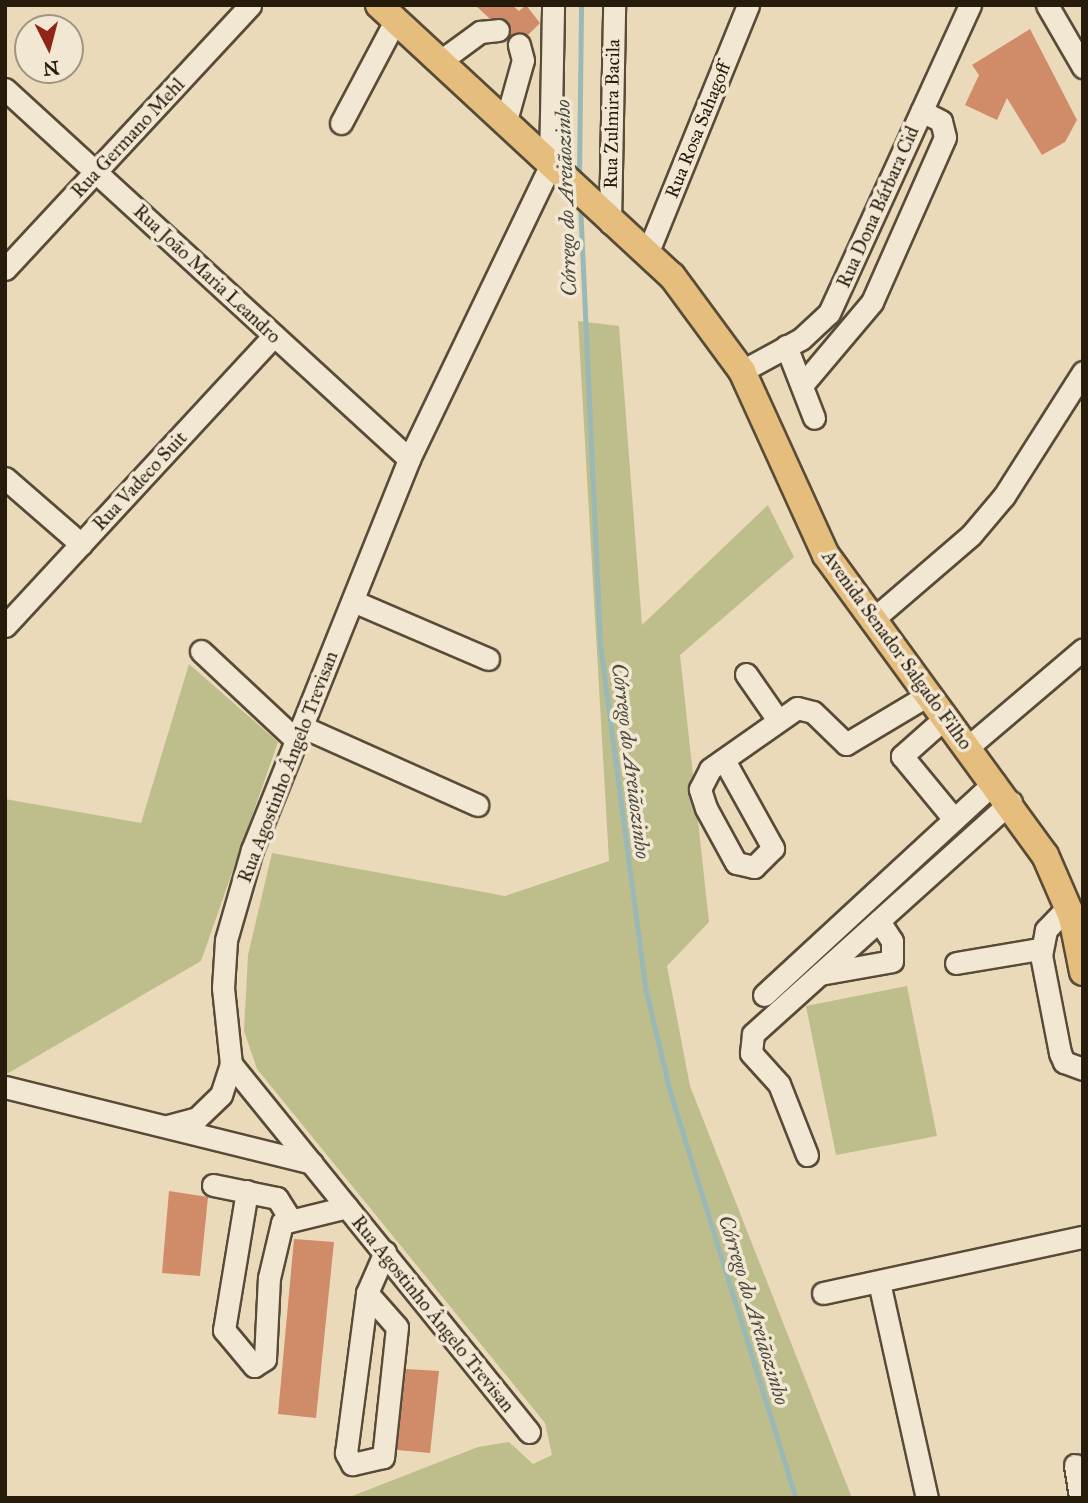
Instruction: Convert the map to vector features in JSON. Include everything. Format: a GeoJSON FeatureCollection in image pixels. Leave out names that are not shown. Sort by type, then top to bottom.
{"type":"FeatureCollection","features":[{"type":"Feature","properties":{"kind":"main road","name":"Avenida Senador Salgado Filho"},"geometry":{"type":"LineString","coordinates":[[387,13],[610,222],[672,276],[742,371],[808,521],[871,621],[1003,792],[1074,910],[1083,972]]}},
{"type":"Feature","properties":{"kind":"street","name":"Rua Germano Mehl"},"geometry":{"type":"LineString","coordinates":[[5,269],[250,5]]}},
{"type":"Feature","properties":{"kind":"street"},"geometry":{"type":"LineString","coordinates":[[550,166],[553,5]]}},
{"type":"Feature","properties":{"kind":"street","name":"Rua Zulmira Bacila"},"geometry":{"type":"LineString","coordinates":[[610,222],[614,5]]}},
{"type":"Feature","properties":{"kind":"street","name":"Rua Rosa Sahagoff"},"geometry":{"type":"LineString","coordinates":[[647,254],[748,5]]}},
{"type":"Feature","properties":{"kind":"street","name":"Rua Dona Bárbara Cid"},"geometry":{"type":"LineString","coordinates":[[742,371],[786,346],[830,313],[970,5]]}},
{"type":"Feature","properties":{"kind":"street"},"geometry":{"type":"LineString","coordinates":[[1047,5],[1083,67]]}},
{"type":"Feature","properties":{"kind":"street"},"geometry":{"type":"LineString","coordinates":[[341,123],[387,13]]}},
{"type":"Feature","properties":{"kind":"street"},"geometry":{"type":"LineString","coordinates":[[439,62],[480,32],[498,30]]}},
{"type":"Feature","properties":{"kind":"street"},"geometry":{"type":"LineString","coordinates":[[505,124],[523,60],[519,45]]}},
{"type":"Feature","properties":{"kind":"street","name":"Rua João Maria Leandro"},"geometry":{"type":"LineString","coordinates":[[5,89],[409,459]]}},
{"type":"Feature","properties":{"kind":"street"},"geometry":{"type":"LineString","coordinates":[[803,384],[862,319],[946,137],[941,121],[921,111]]}},
{"type":"Feature","properties":{"kind":"street","name":"Rua Agostinho Ângelo Trevisan"},"geometry":{"type":"LineString","coordinates":[[529,1432],[231,1063],[226,940],[252,850],[409,459],[550,166]]}},
{"type":"Feature","properties":{"kind":"street"},"geometry":{"type":"LineString","coordinates":[[877,210],[907,224]]}},
{"type":"Feature","properties":{"kind":"street","name":"Rua Vadeco Suit"},"geometry":{"type":"LineString","coordinates":[[5,626],[274,335]]}},
{"type":"Feature","properties":{"kind":"street"},"geometry":{"type":"LineString","coordinates":[[786,346],[814,418]]}},
{"type":"Feature","properties":{"kind":"street"},"geometry":{"type":"LineString","coordinates":[[871,621],[979,526],[1083,372]]}},
{"type":"Feature","properties":{"kind":"street"},"geometry":{"type":"LineString","coordinates":[[5,478],[81,544]]}},
{"type":"Feature","properties":{"kind":"street"},"geometry":{"type":"LineString","coordinates":[[353,601],[488,659]]}},
{"type":"Feature","properties":{"kind":"street"},"geometry":{"type":"LineString","coordinates":[[968,747],[1083,649]]}},
{"type":"Feature","properties":{"kind":"street"},"geometry":{"type":"LineString","coordinates":[[201,651],[300,734],[477,805]]}},
{"type":"Feature","properties":{"kind":"street"},"geometry":{"type":"LineString","coordinates":[[746,674],[778,720]]}},
{"type":"Feature","properties":{"kind":"street"},"geometry":{"type":"LineString","coordinates":[[724,760],[773,848],[754,867],[736,863],[701,789],[704,777],[724,760],[778,720],[805,707],[846,744],[928,695]]}},
{"type":"Feature","properties":{"kind":"street"},"geometry":{"type":"LineString","coordinates":[[946,717],[902,757],[954,819]]}},
{"type":"Feature","properties":{"kind":"street"},"geometry":{"type":"LineString","coordinates":[[764,995],[954,819],[1003,792]]}},
{"type":"Feature","properties":{"kind":"street"},"geometry":{"type":"LineString","coordinates":[[807,1155],[783,1091],[749,1044],[879,921],[1003,792]]}},
{"type":"Feature","properties":{"kind":"street"},"geometry":{"type":"LineString","coordinates":[[1074,910],[1046,930],[1041,949],[1060,1053],[1064,1062],[1083,1069]]}},
{"type":"Feature","properties":{"kind":"street"},"geometry":{"type":"LineString","coordinates":[[820,974],[892,961],[892,942],[879,921]]}},
{"type":"Feature","properties":{"kind":"street"},"geometry":{"type":"LineString","coordinates":[[956,963],[1041,949]]}},
{"type":"Feature","properties":{"kind":"street"},"geometry":{"type":"LineString","coordinates":[[165,1126],[197,1118],[221,1095],[231,1063]]}},
{"type":"Feature","properties":{"kind":"street"},"geometry":{"type":"LineString","coordinates":[[5,1087],[312,1163]]}},
{"type":"Feature","properties":{"kind":"street"},"geometry":{"type":"LineString","coordinates":[[213,1185],[277,1198],[292,1220]]}},
{"type":"Feature","properties":{"kind":"street"},"geometry":{"type":"LineString","coordinates":[[247,1191],[224,1331],[254,1366],[265,1359],[269,1278],[282,1223],[347,1208]]}},
{"type":"Feature","properties":{"kind":"street"},"geometry":{"type":"LineString","coordinates":[[823,1293],[1083,1237]]}},
{"type":"Feature","properties":{"kind":"street"},"geometry":{"type":"LineString","coordinates":[[366,1293],[397,1327],[383,1457],[352,1464],[346,1453],[366,1293],[384,1252]]}},
{"type":"Feature","properties":{"kind":"street"},"geometry":{"type":"LineString","coordinates":[[879,1283],[928,1498]]}},
{"type":"Feature","properties":{"kind":"street"},"geometry":{"type":"LineString","coordinates":[[1075,1465],[1080,1498]]}},
{"type":"Feature","properties":{"kind":"green space"},"geometry":{"type":"Polygon","coordinates":[[[578,321],[619,326],[642,625],[768,505],[794,557],[680,655],[709,922],[667,966],[690,1086],[852,1498],[347,1498],[478,1447],[509,1442],[533,1464],[552,1455],[545,1423],[257,1069],[244,1031],[248,955],[272,853],[505,896],[609,861],[578,321]]]}},
{"type":"Feature","properties":{"kind":"green space"},"geometry":{"type":"Polygon","coordinates":[[[189,664],[278,742],[201,961],[5,1075],[5,799],[141,823],[189,664]]]}},
{"type":"Feature","properties":{"kind":"green space"},"geometry":{"type":"Polygon","coordinates":[[[907,986],[937,1136],[836,1155],[806,1006],[907,986]]]}},
{"type":"Feature","properties":{"kind":"building"},"geometry":{"type":"Polygon","coordinates":[[[475,5],[512,5],[519,11],[526,5],[540,23],[528,35],[509,36],[508,22],[489,18],[475,5]]]}},
{"type":"Feature","properties":{"kind":"building"},"geometry":{"type":"Polygon","coordinates":[[[1030,29],[1077,120],[1065,142],[1042,155],[1007,98],[997,120],[965,105],[979,75],[972,65],[1030,29]]]}},
{"type":"Feature","properties":{"kind":"building"},"geometry":{"type":"Polygon","coordinates":[[[169,1191],[208,1197],[200,1276],[162,1273],[169,1191]]]}},
{"type":"Feature","properties":{"kind":"building"},"geometry":{"type":"Polygon","coordinates":[[[294,1239],[334,1242],[316,1418],[278,1414],[294,1239]]]}},
{"type":"Feature","properties":{"kind":"building"},"geometry":{"type":"Polygon","coordinates":[[[406,1369],[439,1371],[430,1453],[397,1450],[406,1369]]]}},
{"type":"Feature","properties":{"kind":"waterway","name":"Córrego do Areiãozinho"},"geometry":{"type":"LineString","coordinates":[[579,176],[581,5]]}},
{"type":"Feature","properties":{"kind":"waterway","name":"Córrego do Areiãozinho"},"geometry":{"type":"LineString","coordinates":[[580,203],[600,644],[645,987],[670,1092],[796,1498]]}}]}
